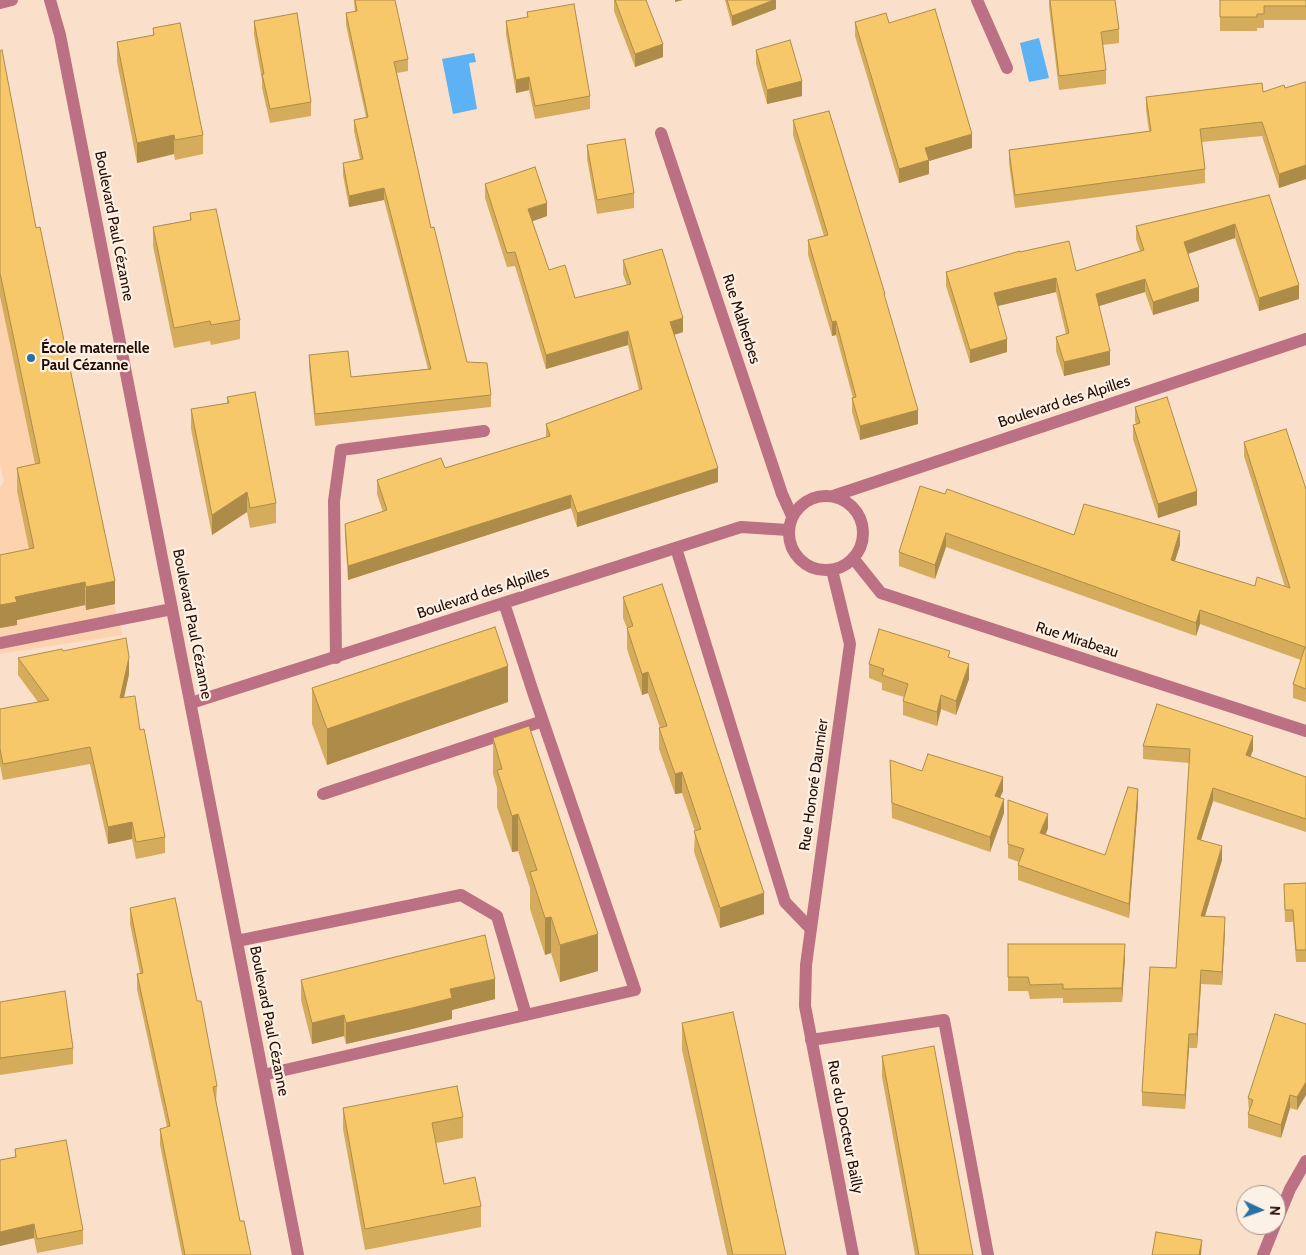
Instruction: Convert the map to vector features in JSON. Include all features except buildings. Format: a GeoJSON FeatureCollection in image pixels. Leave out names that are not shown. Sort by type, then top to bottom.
{"type":"FeatureCollection","features":[{"type":"Feature","properties":{"kind":"street"},"geometry":{"type":"LineString","coordinates":[[0,3],[12,0]]}},
{"type":"Feature","properties":{"kind":"street","name":"Boulevard Paul Cézanne"},"geometry":{"type":"LineString","coordinates":[[50,0],[62,44],[298,1255]]}},
{"type":"Feature","properties":{"kind":"street"},"geometry":{"type":"LineString","coordinates":[[977,0],[1007,68]]}},
{"type":"Feature","properties":{"kind":"street","name":"Rue Malherbes"},"geometry":{"type":"LineString","coordinates":[[661,133],[782,494],[792,516]]}},
{"type":"Feature","properties":{"kind":"street","name":"Boulevard des Alpilles"},"geometry":{"type":"LineString","coordinates":[[833,496],[1306,339]]}},
{"type":"Feature","properties":{"kind":"street"},"geometry":{"type":"LineString","coordinates":[[336,658],[334,501],[341,450],[484,431]]}},
{"type":"Feature","properties":{"kind":"street"},"geometry":{"type":"LineString","coordinates":[[823,495],[833,496],[846,501],[855,509],[861,521],[863,536],[860,548],[854,558],[843,566],[832,570],[818,570],[804,564],[795,555],[789,544],[788,530],[792,516],[800,505],[810,498],[823,495]]}},
{"type":"Feature","properties":{"kind":"street","name":"Boulevard des Alpilles"},"geometry":{"type":"LineString","coordinates":[[191,703],[741,527],[788,530]]}},
{"type":"Feature","properties":{"kind":"street"},"geometry":{"type":"LineString","coordinates":[[676,548],[785,902],[811,929]]}},
{"type":"Feature","properties":{"kind":"street","name":"Rue Mirabeau"},"geometry":{"type":"LineString","coordinates":[[854,558],[881,593],[1306,731]]}},
{"type":"Feature","properties":{"kind":"street","name":"Rue Honoré Daumier"},"geometry":{"type":"LineString","coordinates":[[805,1006],[806,965],[850,644],[832,570]]}},
{"type":"Feature","properties":{"kind":"street"},"geometry":{"type":"LineString","coordinates":[[263,1075],[635,990],[504,604]]}},
{"type":"Feature","properties":{"kind":"street"},"geometry":{"type":"LineString","coordinates":[[0,643],[172,609]]}},
{"type":"Feature","properties":{"kind":"street"},"geometry":{"type":"LineString","coordinates":[[323,794],[543,721]]}},
{"type":"Feature","properties":{"kind":"street"},"geometry":{"type":"LineString","coordinates":[[237,941],[461,895],[497,916],[526,1015]]}},
{"type":"Feature","properties":{"kind":"street","name":"Rue du Docteur Bailly"},"geometry":{"type":"LineString","coordinates":[[805,1006],[853,1255]]}},
{"type":"Feature","properties":{"kind":"street"},"geometry":{"type":"LineString","coordinates":[[811,1040],[944,1020],[988,1255]]}},
{"type":"Feature","properties":{"kind":"street"},"geometry":{"type":"LineString","coordinates":[[1286,1199],[1306,1161]]}},
{"type":"Feature","properties":{"kind":"street"},"geometry":{"type":"LineString","coordinates":[[1263,1255],[1271,1235]]}},
{"type":"Feature","properties":{"kind":"shaded area","name":"École maternelle Paul Cézanne"},"geometry":{"type":"Polygon","coordinates":[[[0,227],[123,635],[0,654],[0,487],[4,482],[0,465],[0,227]]]}},
{"type":"Feature","properties":{"kind":"water"},"geometry":{"type":"Polygon","coordinates":[[[1039,38],[1049,78],[1029,82],[1020,43],[1039,38]]]}},
{"type":"Feature","properties":{"kind":"water"},"geometry":{"type":"Polygon","coordinates":[[[474,53],[476,62],[469,63],[477,109],[453,114],[442,59],[474,53]]]}},
{"type":"Feature","properties":{"kind":"place","name":"École maternelle Paul Cézanne"},"geometry":{"type":"Point","coordinates":[31,358]}}]}
